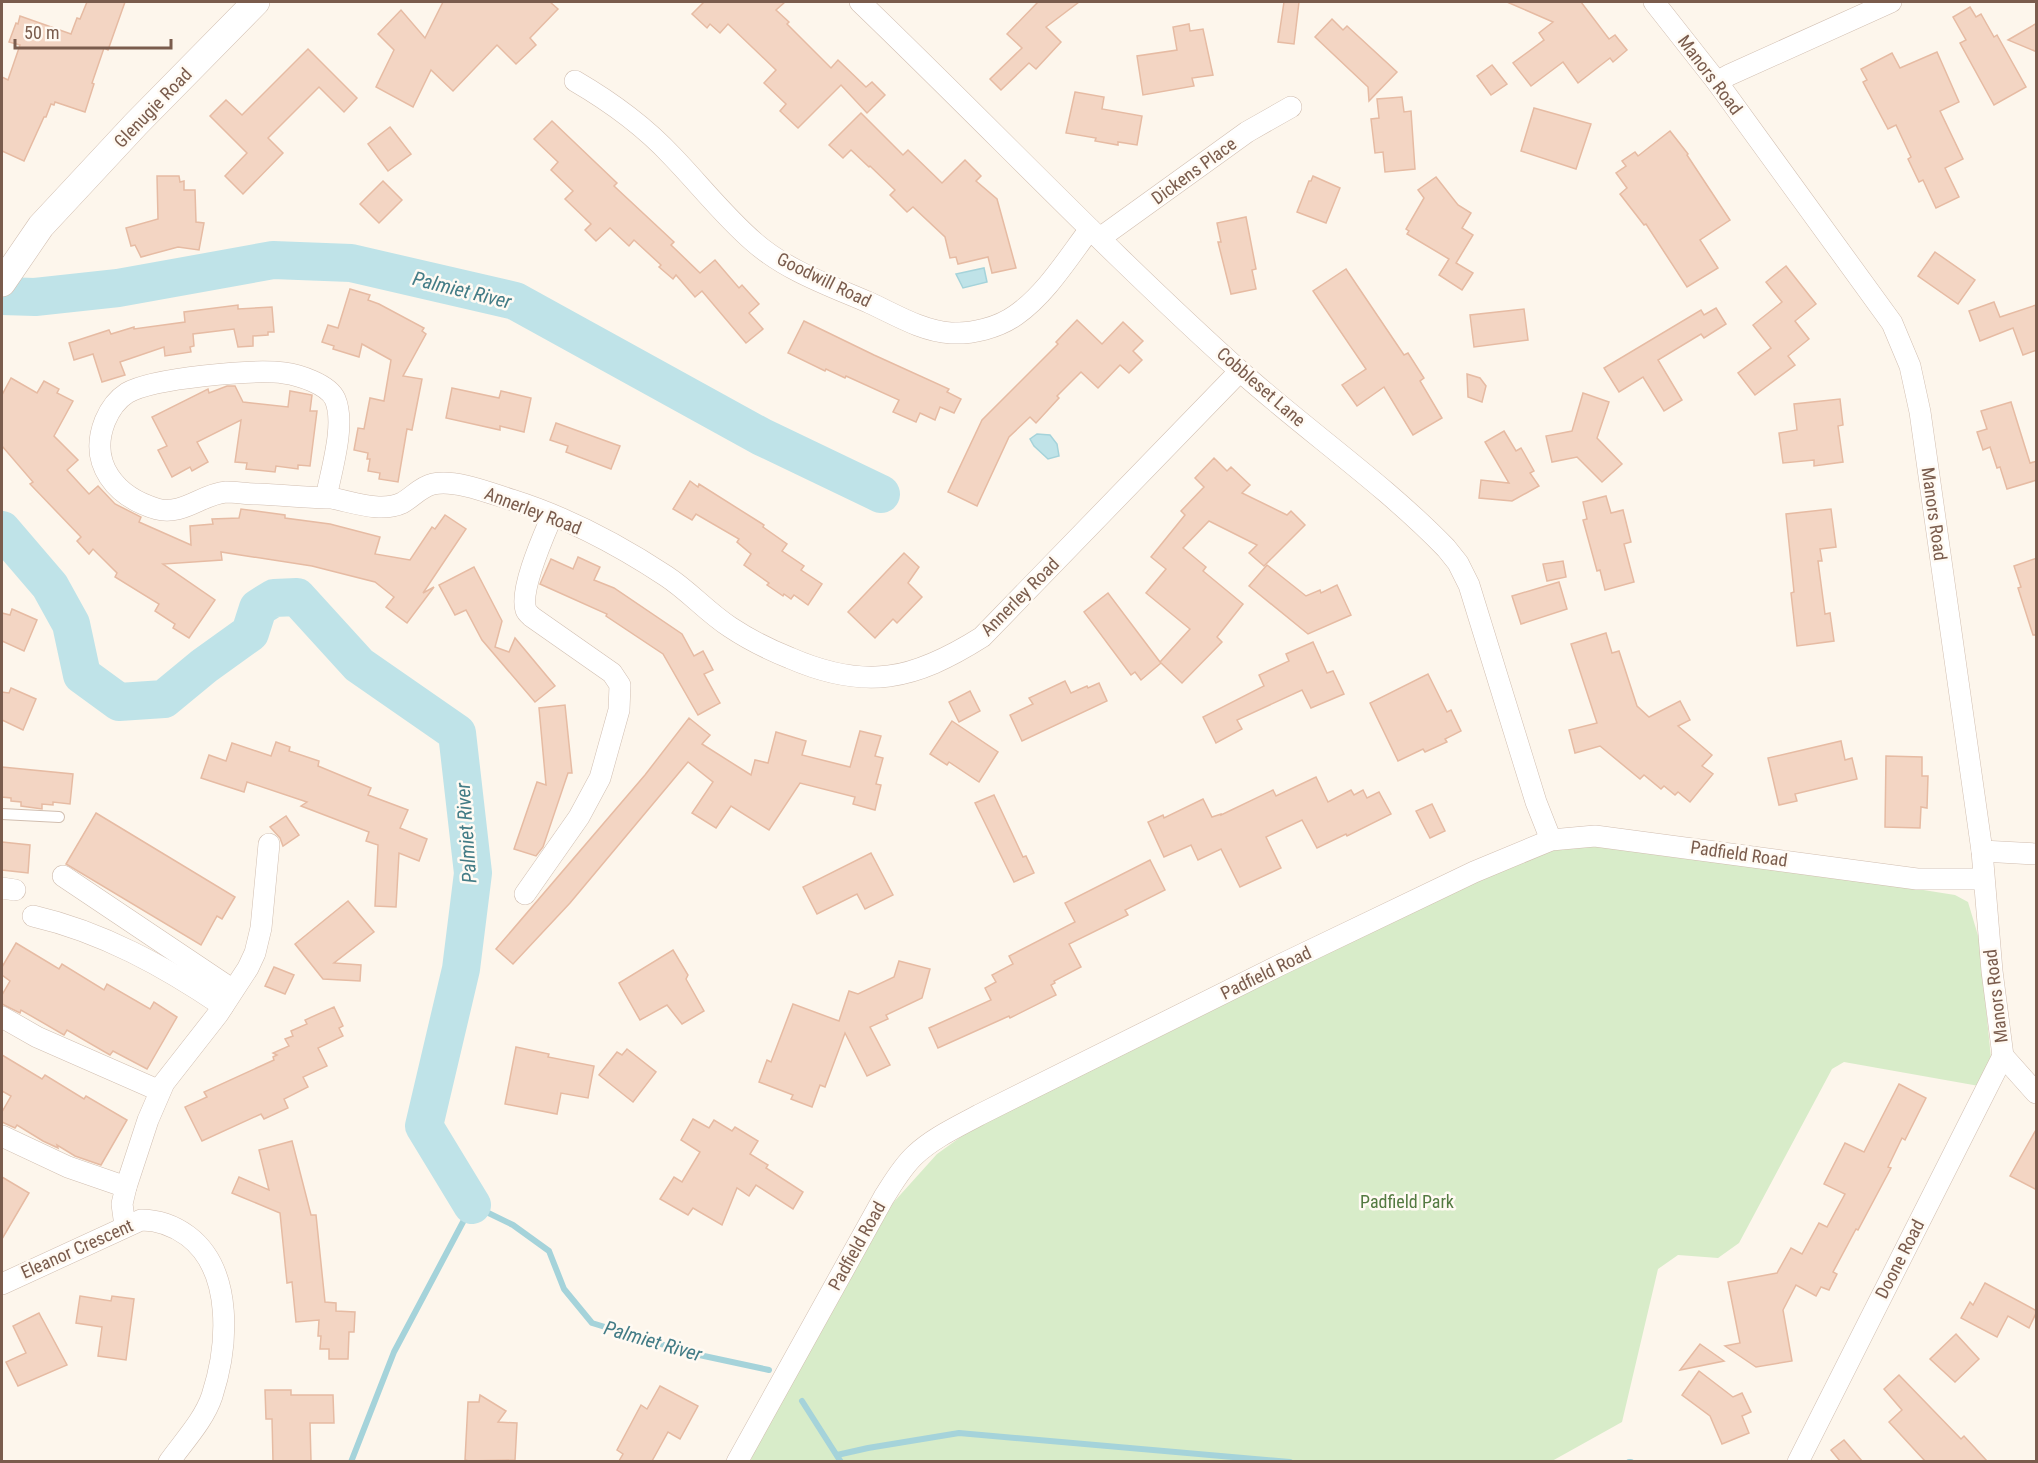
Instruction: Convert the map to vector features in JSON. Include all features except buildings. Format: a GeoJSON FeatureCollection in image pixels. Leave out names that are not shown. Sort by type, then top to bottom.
{"type":"FeatureCollection","features":[{"type":"Feature","properties":{"kind":"street","name":"Glenugie Road"},"geometry":{"type":"LineString","coordinates":[[5,276],[40,226],[256,2]]}},
{"type":"Feature","properties":{"kind":"street","name":"Cobbleset Lane"},"geometry":{"type":"LineString","coordinates":[[860,2],[1095,233],[1240,371],[1434,535],[1458,562],[1469,585],[1536,802],[1551,840]]}},
{"type":"Feature","properties":{"kind":"street","name":"Manors Road"},"geometry":{"type":"LineString","coordinates":[[1654,2],[1717,82],[1892,323],[1904,349],[1920,412],[1982,851],[1992,971],[2003,1056],[2037,1093]]}},
{"type":"Feature","properties":{"kind":"street"},"geometry":{"type":"LineString","coordinates":[[1717,82],[1891,2]]}},
{"type":"Feature","properties":{"kind":"street","name":"Goodwill Road"},"geometry":{"type":"LineString","coordinates":[[576,81],[635,121],[671,155],[755,243],[800,272],[928,329],[952,333],[976,331],[995,326],[1015,316],[1095,233]]}},
{"type":"Feature","properties":{"kind":"street","name":"Dickens Place"},"geometry":{"type":"LineString","coordinates":[[1095,233],[1247,132],[1291,107]]}},
{"type":"Feature","properties":{"kind":"street","name":"Annerley Road"},"geometry":{"type":"LineString","coordinates":[[326,498],[378,507],[393,506],[404,502],[422,488],[432,484],[456,484],[514,501],[596,535],[667,577],[730,627],[772,651],[807,666],[850,677],[890,676],[939,662],[982,637],[1240,371]]}},
{"type":"Feature","properties":{"kind":"street"},"geometry":{"type":"LineString","coordinates":[[229,373],[284,373],[303,378],[322,387],[333,396],[338,407],[339,422],[326,498],[226,492],[208,496],[172,511],[160,510],[128,496],[111,480],[100,457],[102,429],[115,402],[126,393],[150,384],[229,373]]}},
{"type":"Feature","properties":{"kind":"street"},"geometry":{"type":"LineString","coordinates":[[525,894],[567,836],[592,794],[600,778],[619,710],[620,685],[612,673],[532,617],[526,610],[525,599],[532,565],[552,516]]}},
{"type":"Feature","properties":{"kind":"street","name":"Padfield Road"},"geometry":{"type":"LineString","coordinates":[[737,1461],[884,1197],[900,1172],[929,1144],[979,1115],[1270,970],[1474,872],[1551,840],[1578,836],[1616,838],[1917,879],[1983,879]]}},
{"type":"Feature","properties":{"kind":"street"},"geometry":{"type":"LineString","coordinates":[[125,1226],[122,1204],[126,1187],[148,1120],[164,1083],[228,998],[255,953],[261,928],[269,844]]}},
{"type":"Feature","properties":{"kind":"street"},"geometry":{"type":"LineString","coordinates":[[1982,851],[2037,854]]}},
{"type":"Feature","properties":{"kind":"street"},"geometry":{"type":"LineString","coordinates":[[63,876],[228,998]]}},
{"type":"Feature","properties":{"kind":"street"},"geometry":{"type":"LineString","coordinates":[[33,916],[72,927],[131,951],[182,978],[228,998]]}},
{"type":"Feature","properties":{"kind":"street"},"geometry":{"type":"LineString","coordinates":[[2,1017],[37,1037],[160,1092]]}},
{"type":"Feature","properties":{"kind":"street","name":"Doone Road"},"geometry":{"type":"LineString","coordinates":[[1798,1461],[2003,1056]]}},
{"type":"Feature","properties":{"kind":"street"},"geometry":{"type":"LineString","coordinates":[[2,1136],[68,1167],[126,1187]]}},
{"type":"Feature","properties":{"kind":"street","name":"Eleanor Crescent"},"geometry":{"type":"LineString","coordinates":[[3,1280],[141,1220],[156,1220],[181,1232],[204,1252],[211,1264],[220,1292],[224,1331],[212,1394],[202,1416],[169,1461]]}},
{"type":"Feature","properties":{"kind":"lane"},"geometry":{"type":"LineString","coordinates":[[2,814],[59,817]]}},
{"type":"Feature","properties":{"kind":"green space","name":"Padfield Park"},"geometry":{"type":"Polygon","coordinates":[[[1595,838],[1955,895],[1968,902],[1979,939],[1991,1058],[1979,1086],[1844,1062],[1832,1069],[1739,1243],[1718,1258],[1678,1255],[1658,1269],[1622,1422],[1552,1461],[754,1462],[751,1460],[761,1429],[892,1204],[937,1154],[983,1121],[1508,863],[1595,838]]]}},
{"type":"Feature","properties":{"kind":"water"},"geometry":{"type":"Polygon","coordinates":[[[984,268],[987,282],[963,288],[956,274],[984,268]]]}},
{"type":"Feature","properties":{"kind":"water"},"geometry":{"type":"Polygon","coordinates":[[[1037,434],[1050,435],[1057,444],[1059,456],[1048,459],[1034,446],[1030,439],[1037,434]]]}},
{"type":"Feature","properties":{"kind":"waterway","name":"Palmiet River"},"geometry":{"type":"LineString","coordinates":[[2,296],[35,297],[118,288],[273,260],[351,263],[515,301],[762,437],[881,494]]}},
{"type":"Feature","properties":{"kind":"waterway","name":"Palmiet River"},"geometry":{"type":"LineString","coordinates":[[2,530],[50,586],[71,624],[82,675],[119,702],[164,699],[204,666],[250,633],[258,608],[274,598],[297,597],[359,665],[457,733],[473,873],[461,969],[424,1126],[472,1205]]}},
{"type":"Feature","properties":{"kind":"waterway","name":"Palmiet River"},"geometry":{"type":"LineString","coordinates":[[351,1462],[394,1352],[472,1205],[513,1225],[549,1251],[564,1289],[592,1323],[690,1353],[769,1370]]}},
{"type":"Feature","properties":{"kind":"waterway","name":"Palmiet River"},"geometry":{"type":"LineString","coordinates":[[802,1401],[841,1462]]}},
{"type":"Feature","properties":{"kind":"waterway"},"geometry":{"type":"LineString","coordinates":[[837,1455],[959,1433],[1290,1462]]}}]}
